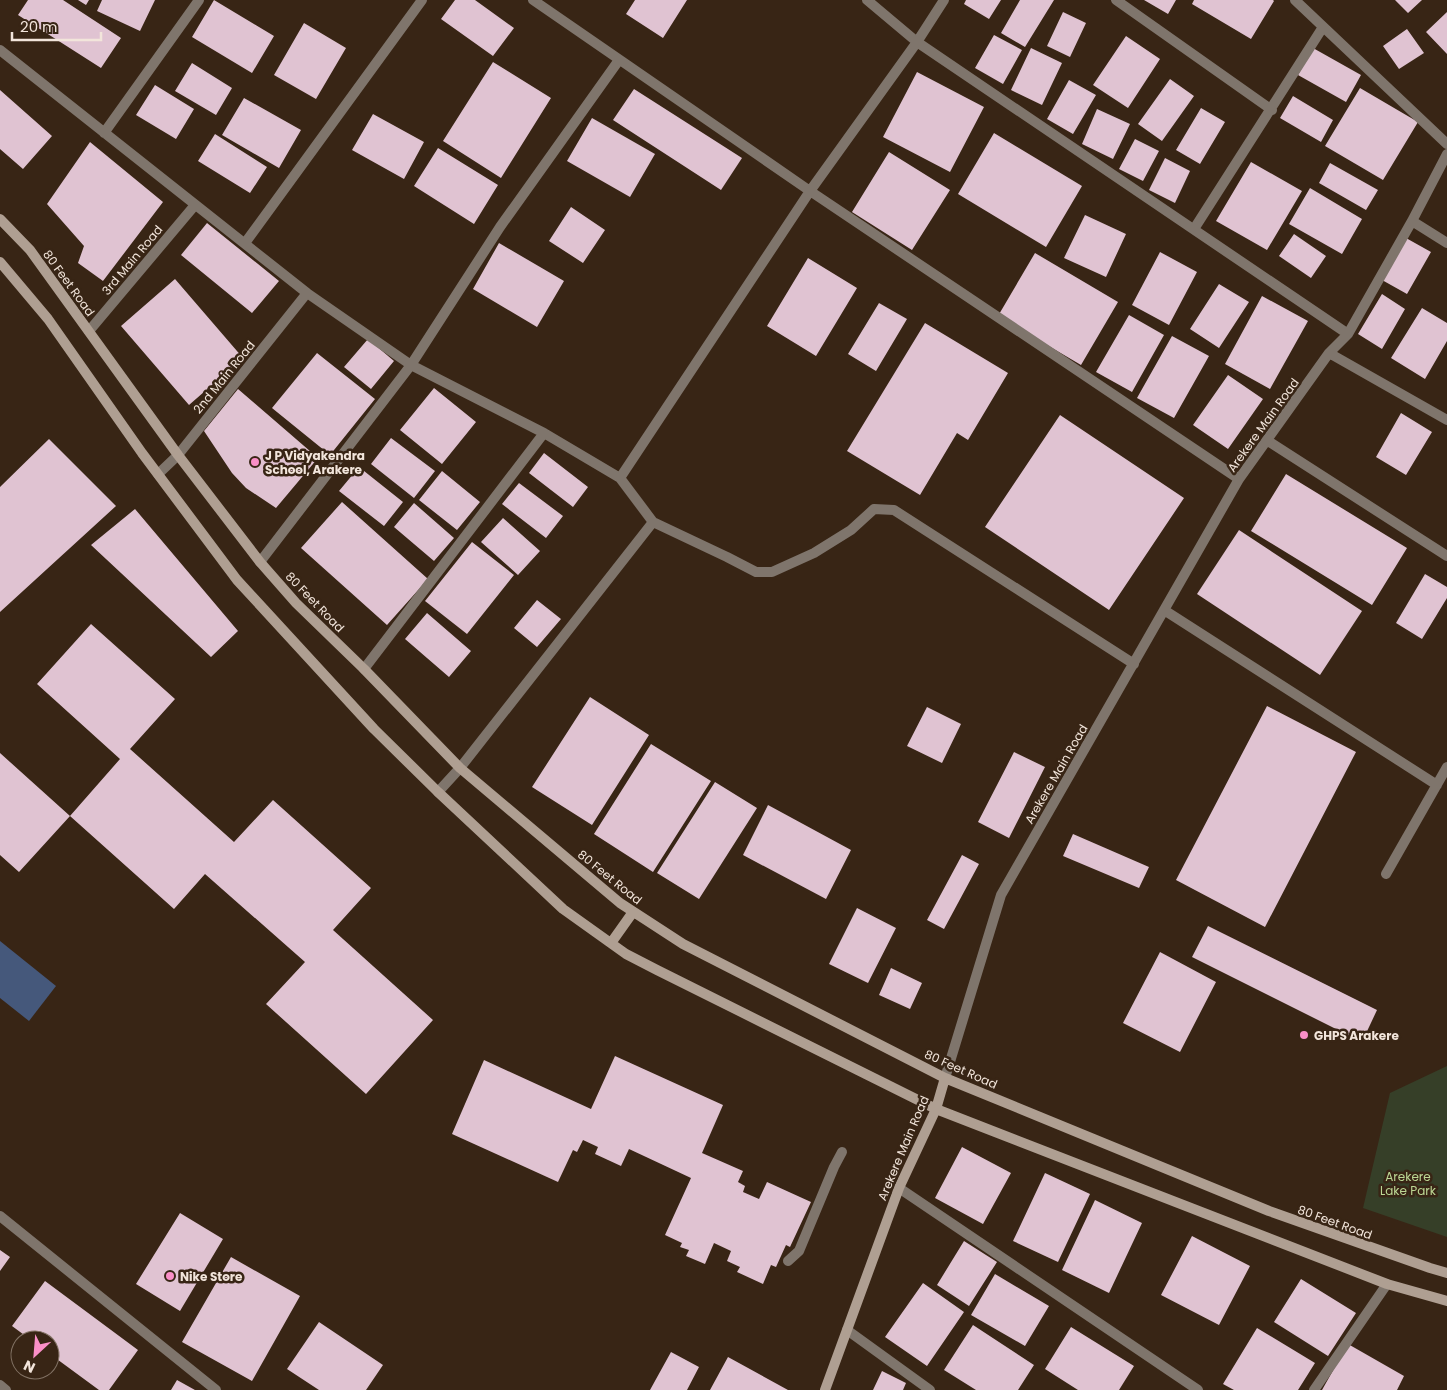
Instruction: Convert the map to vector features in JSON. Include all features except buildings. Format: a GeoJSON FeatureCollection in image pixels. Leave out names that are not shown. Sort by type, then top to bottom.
{"type":"FeatureCollection","features":[{"type":"Feature","properties":{"kind":"main road","name":"80 Feet Road"},"geometry":{"type":"LineString","coordinates":[[0,219],[30,250],[178,455],[260,562],[296,603],[364,669],[460,768],[620,904],[683,944],[945,1078],[1269,1211],[1447,1273]]}},
{"type":"Feature","properties":{"kind":"main road"},"geometry":{"type":"LineString","coordinates":[[0,262],[48,319],[158,474],[237,580],[374,729],[563,909],[626,954],[936,1109],[1387,1284],[1447,1300]]}},
{"type":"Feature","properties":{"kind":"main road"},"geometry":{"type":"LineString","coordinates":[[611,943],[632,912]]}},
{"type":"Feature","properties":{"kind":"main road","name":"Arekere Main Road"},"geometry":{"type":"LineString","coordinates":[[825,1390],[899,1188],[936,1109],[945,1078]]}},
{"type":"Feature","properties":{"kind":"street"},"geometry":{"type":"LineString","coordinates":[[104,133],[198,0]]}},
{"type":"Feature","properties":{"kind":"street"},"geometry":{"type":"LineString","coordinates":[[245,243],[422,0]]}},
{"type":"Feature","properties":{"kind":"street"},"geometry":{"type":"LineString","coordinates":[[533,0],[810,192],[1239,479]]}},
{"type":"Feature","properties":{"kind":"street"},"geometry":{"type":"LineString","coordinates":[[867,0],[917,42],[1348,334]]}},
{"type":"Feature","properties":{"kind":"street"},"geometry":{"type":"LineString","coordinates":[[620,478],[810,192],[917,42],[944,0]]}},
{"type":"Feature","properties":{"kind":"street"},"geometry":{"type":"LineString","coordinates":[[1116,0],[1272,110]]}},
{"type":"Feature","properties":{"kind":"street"},"geometry":{"type":"LineString","coordinates":[[1295,0],[1447,144]]}},
{"type":"Feature","properties":{"kind":"street"},"geometry":{"type":"LineString","coordinates":[[1194,229],[1272,110],[1323,27]]}},
{"type":"Feature","properties":{"kind":"street"},"geometry":{"type":"LineString","coordinates":[[0,50],[307,293],[410,365],[544,433],[620,478],[653,522],[756,572],[772,572],[821,549],[851,530],[874,509],[894,510],[1134,664]]}},
{"type":"Feature","properties":{"kind":"street"},"geometry":{"type":"LineString","coordinates":[[260,562],[410,365],[500,227],[619,60]]}},
{"type":"Feature","properties":{"kind":"street","name":"Arekere Main Road"},"geometry":{"type":"LineString","coordinates":[[945,1078],[1000,896],[1239,479],[1268,441],[1329,353],[1348,334],[1412,221],[1447,154]]}},
{"type":"Feature","properties":{"kind":"street","name":"3rd Main Road"},"geometry":{"type":"LineString","coordinates":[[89,331],[194,205]]}},
{"type":"Feature","properties":{"kind":"street"},"geometry":{"type":"LineString","coordinates":[[1412,221],[1447,243]]}},
{"type":"Feature","properties":{"kind":"street","name":"2nd Main Road"},"geometry":{"type":"LineString","coordinates":[[158,474],[178,455],[307,293]]}},
{"type":"Feature","properties":{"kind":"street"},"geometry":{"type":"LineString","coordinates":[[1329,353],[1447,420]]}},
{"type":"Feature","properties":{"kind":"street"},"geometry":{"type":"LineString","coordinates":[[364,669],[544,433]]}},
{"type":"Feature","properties":{"kind":"street"},"geometry":{"type":"LineString","coordinates":[[1268,441],[1447,556]]}},
{"type":"Feature","properties":{"kind":"street"},"geometry":{"type":"LineString","coordinates":[[438,792],[460,768],[653,522]]}},
{"type":"Feature","properties":{"kind":"street"},"geometry":{"type":"LineString","coordinates":[[1164,610],[1437,785]]}},
{"type":"Feature","properties":{"kind":"street"},"geometry":{"type":"LineString","coordinates":[[1386,874],[1447,768]]}},
{"type":"Feature","properties":{"kind":"street"},"geometry":{"type":"LineString","coordinates":[[788,1261],[799,1251],[842,1152]]}},
{"type":"Feature","properties":{"kind":"street"},"geometry":{"type":"LineString","coordinates":[[899,1188],[1198,1390]]}},
{"type":"Feature","properties":{"kind":"street"},"geometry":{"type":"LineString","coordinates":[[0,1216],[216,1390]]}},
{"type":"Feature","properties":{"kind":"street"},"geometry":{"type":"LineString","coordinates":[[1314,1390],[1387,1284]]}},
{"type":"Feature","properties":{"kind":"street"},"geometry":{"type":"LineString","coordinates":[[846,1330],[930,1390]]}},
{"type":"Feature","properties":{"kind":"street"},"geometry":{"type":"LineString","coordinates":[[0,1385],[6,1390]]}},
{"type":"Feature","properties":{"kind":"green space","name":"Arekere Lake Park"},"geometry":{"type":"Polygon","coordinates":[[[1447,1066],[1447,1237],[1363,1208],[1390,1093],[1447,1066]]]}},
{"type":"Feature","properties":{"kind":"water"},"geometry":{"type":"Polygon","coordinates":[[[0,941],[56,986],[29,1021],[0,998],[0,941]]]}},
{"type":"Feature","properties":{"kind":"place","name":"J P Vidyakendra School, Arakere"},"geometry":{"type":"Point","coordinates":[255,462]}},
{"type":"Feature","properties":{"kind":"place","name":"GHPS Arakere"},"geometry":{"type":"Point","coordinates":[1304,1035]}},
{"type":"Feature","properties":{"kind":"place","name":"Nike Store"},"geometry":{"type":"Point","coordinates":[170,1276]}}]}
